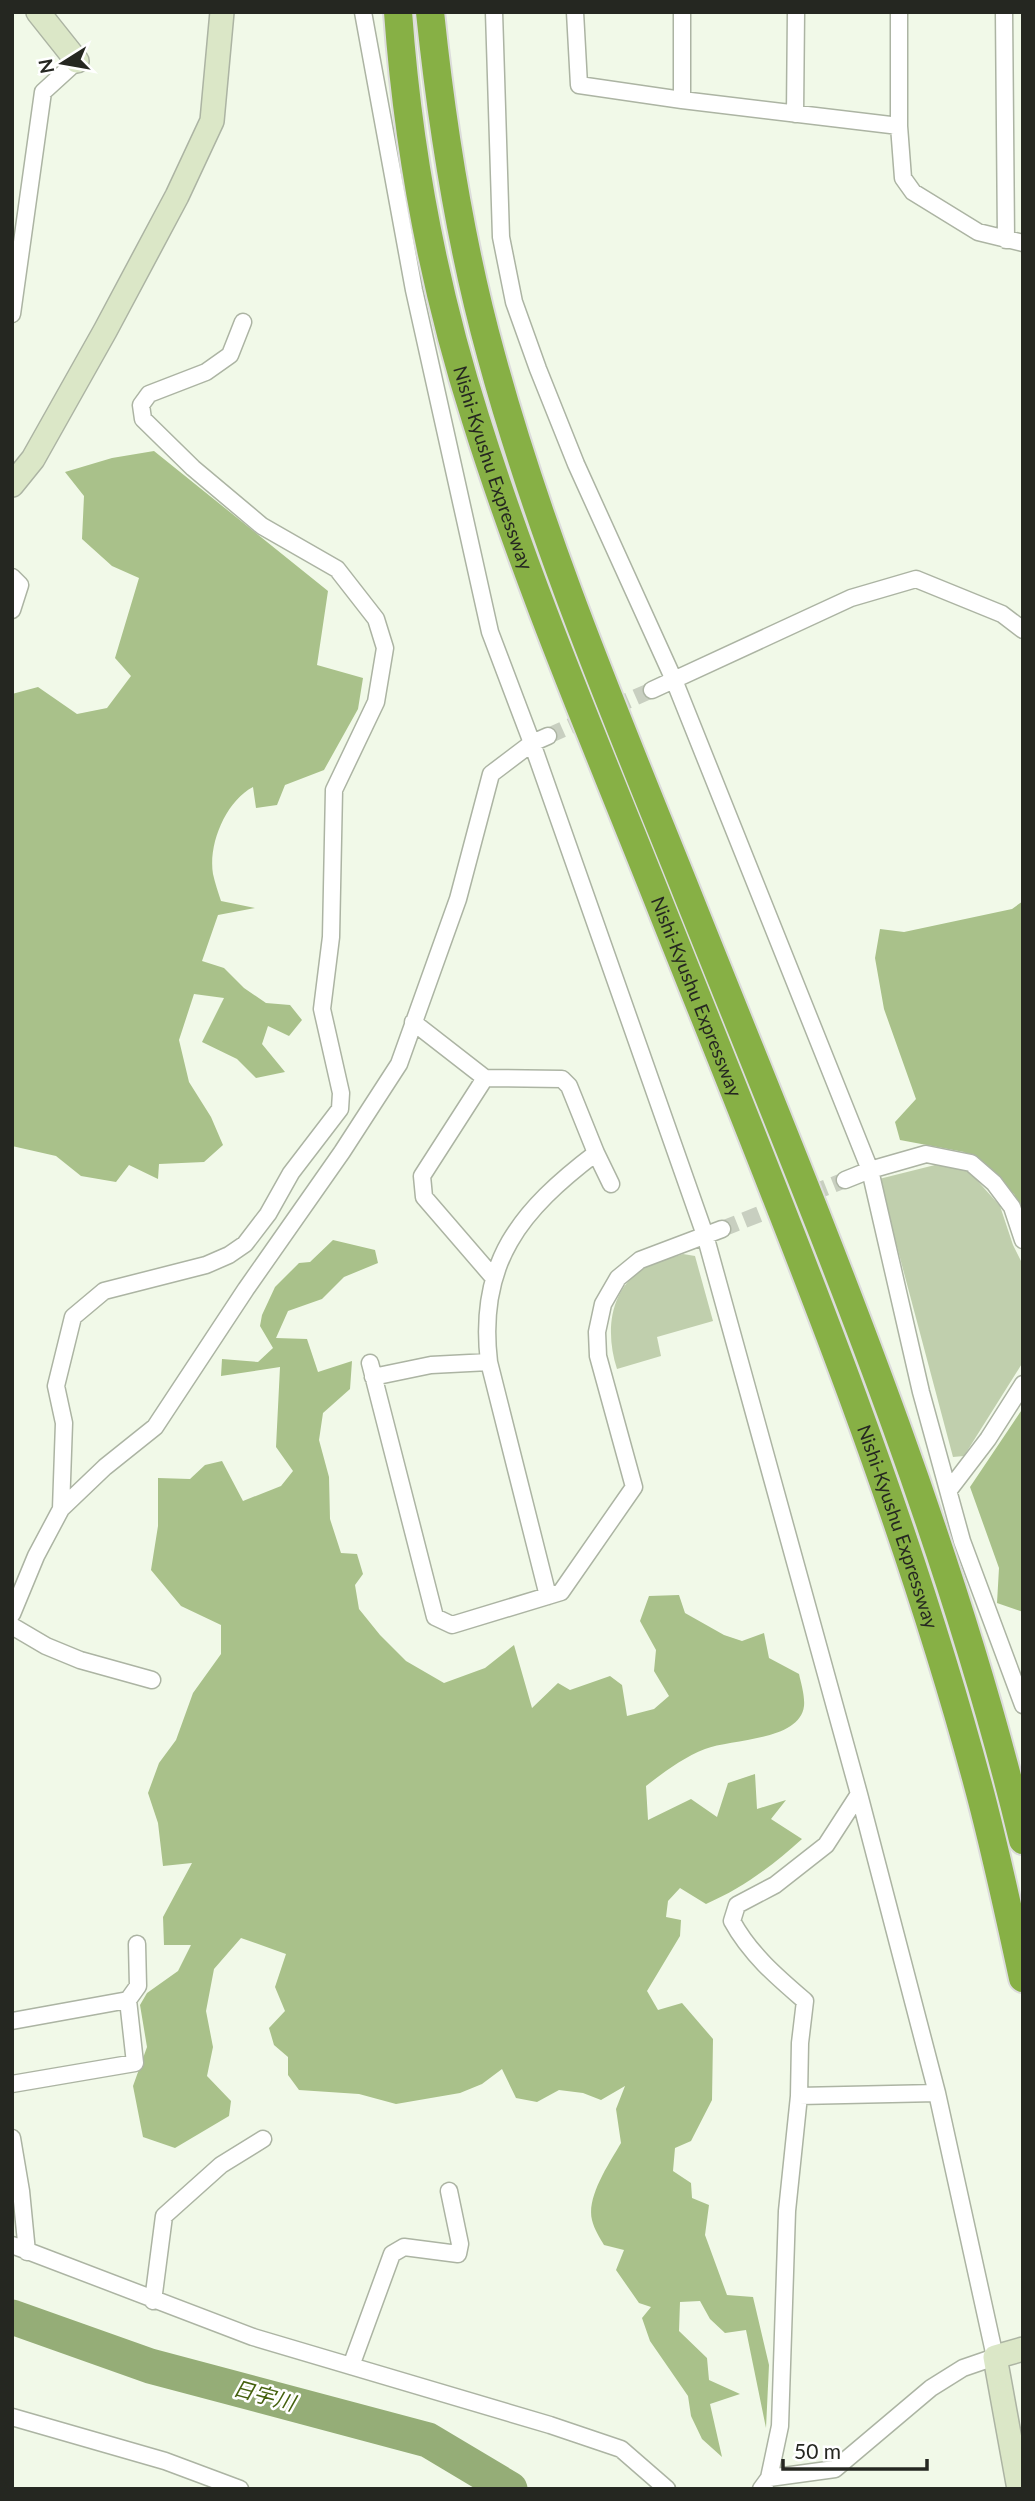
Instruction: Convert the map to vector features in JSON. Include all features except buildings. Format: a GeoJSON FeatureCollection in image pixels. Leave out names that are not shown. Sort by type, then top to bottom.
{"type":"FeatureCollection","features":[{"type":"Feature","properties":{"kind":"highway","name":"Nishi-Kyushu Expressway"},"geometry":{"type":"LineString","coordinates":[[398,12],[411,129],[430,240],[475,418],[536,593],[872,1450],[915,1575],[975,1776],[1023,1978]]}},
{"type":"Feature","properties":{"kind":"highway","name":"Nishi-Kyushu Expressway"},"geometry":{"type":"LineString","coordinates":[[430,12],[449,158],[467,251],[490,353],[522,459],[597,666],[846,1292],[885,1398],[983,1693],[1023,1840]]}},
{"type":"Feature","properties":{"kind":"street"},"geometry":{"type":"LineString","coordinates":[[12,314],[17,234],[43,92],[76,61],[38,12]]}},
{"type":"Feature","properties":{"kind":"street"},"geometry":{"type":"LineString","coordinates":[[12,485],[33,459],[105,331],[177,196],[212,121],[222,12]]}},
{"type":"Feature","properties":{"kind":"street"},"geometry":{"type":"LineString","coordinates":[[363,12],[414,290],[490,632],[532,743],[705,1235],[859,1794],[937,2092],[995,2357],[1019,2489]]}},
{"type":"Feature","properties":{"kind":"street"},"geometry":{"type":"LineString","coordinates":[[494,12],[501,237],[514,302],[576,464],[674,680],[870,1170],[921,1392],[962,1541],[1023,1705]]}},
{"type":"Feature","properties":{"kind":"street"},"geometry":{"type":"LineString","coordinates":[[575,12],[579,85],[899,126]]}},
{"type":"Feature","properties":{"kind":"street"},"geometry":{"type":"LineString","coordinates":[[682,12],[682,100]]}},
{"type":"Feature","properties":{"kind":"street"},"geometry":{"type":"LineString","coordinates":[[795,114],[796,12]]}},
{"type":"Feature","properties":{"kind":"street"},"geometry":{"type":"LineString","coordinates":[[899,12],[899,126],[903,178],[913,192],[978,232],[1023,243]]}},
{"type":"Feature","properties":{"kind":"street"},"geometry":{"type":"LineString","coordinates":[[1004,12],[1006,240]]}},
{"type":"Feature","properties":{"kind":"street"},"geometry":{"type":"LineString","coordinates":[[61,1508],[64,1423],[56,1386],[73,1317],[104,1291],[206,1265],[245,1244],[268,1214],[291,1173],[340,1109],[341,1093],[322,1009],[331,937],[334,790],[376,702],[385,648],[376,619],[337,569],[262,526],[232,501],[193,468],[143,419],[141,405],[149,394],[206,372],[230,355],[243,322]]}},
{"type":"Feature","properties":{"kind":"street"},"geometry":{"type":"LineString","coordinates":[[12,577],[20,585],[12,610]]}},
{"type":"Feature","properties":{"kind":"street"},"geometry":{"type":"LineString","coordinates":[[652,690],[851,598],[916,579],[1002,614],[1023,630]]}},
{"type":"Feature","properties":{"kind":"street"},"geometry":{"type":"LineString","coordinates":[[12,1614],[36,1556],[61,1508],[105,1467],[155,1427],[399,1064],[458,899],[491,774],[532,743],[548,736]]}},
{"type":"Feature","properties":{"kind":"street"},"geometry":{"type":"LineString","coordinates":[[413,1022],[485,1077],[562,1079],[569,1086],[611,1184]]}},
{"type":"Feature","properties":{"kind":"street"},"geometry":{"type":"LineString","coordinates":[[485,1077],[422,1176],[424,1197],[493,1277]]}},
{"type":"Feature","properties":{"kind":"street"},"geometry":{"type":"LineString","coordinates":[[548,1596],[489,1362],[486,1334],[493,1277],[510,1241],[529,1211],[559,1181],[596,1153]]}},
{"type":"Feature","properties":{"kind":"street"},"geometry":{"type":"LineString","coordinates":[[845,1180],[926,1154],[971,1163],[995,1183],[1012,1207],[1023,1240]]}},
{"type":"Feature","properties":{"kind":"street"},"geometry":{"type":"LineString","coordinates":[[489,1362],[371,1370],[435,1617],[452,1625],[561,1592],[634,1487],[598,1356],[597,1332],[603,1304],[618,1278],[640,1260],[722,1229]]}},
{"type":"Feature","properties":{"kind":"street"},"geometry":{"type":"LineString","coordinates":[[949,1490],[988,1439],[1023,1384]]}},
{"type":"Feature","properties":{"kind":"street"},"geometry":{"type":"LineString","coordinates":[[12,1626],[46,1646],[80,1660],[152,1680]]}},
{"type":"Feature","properties":{"kind":"street"},"geometry":{"type":"LineString","coordinates":[[859,1794],[826,1845],[775,1885],[737,1905],[732,1921],[740,1937],[767,1968],[805,2001],[800,2043],[799,2096],[787,2211],[780,2426],[765,2484],[835,2469],[931,2388],[963,2368],[1023,2350]]}},
{"type":"Feature","properties":{"kind":"street"},"geometry":{"type":"LineString","coordinates":[[12,2084],[135,2063],[128,2000],[138,1986],[137,1944]]}},
{"type":"Feature","properties":{"kind":"street"},"geometry":{"type":"LineString","coordinates":[[12,2021],[128,2000]]}},
{"type":"Feature","properties":{"kind":"street"},"geometry":{"type":"LineString","coordinates":[[799,2096],[937,2092]]}},
{"type":"Feature","properties":{"kind":"street"},"geometry":{"type":"LineString","coordinates":[[12,2138],[21,2191],[20,2249],[253,2337],[550,2425],[621,2449],[667,2489]]}},
{"type":"Feature","properties":{"kind":"street"},"geometry":{"type":"LineString","coordinates":[[153,2301],[164,2216],[221,2165],[262,2139]]}},
{"type":"Feature","properties":{"kind":"street"},"geometry":{"type":"LineString","coordinates":[[351,2366],[392,2254],[404,2247],[458,2254],[460,2244],[449,2191]]}},
{"type":"Feature","properties":{"kind":"street"},"geometry":{"type":"LineString","coordinates":[[12,2417],[164,2461],[240,2489]]}},
{"type":"Feature","properties":{"kind":"green space"},"geometry":{"type":"Polygon","coordinates":[[[154,451],[328,591],[317,665],[363,678],[358,709],[324,770],[285,785],[277,805],[256,808],[253,787],[243,794],[221,824],[213,850],[213,874],[221,901],[255,908],[218,915],[202,961],[224,968],[244,988],[266,1003],[290,1005],[302,1020],[289,1036],[268,1026],[262,1044],[285,1072],[256,1078],[237,1059],[202,1042],[224,998],[194,994],[179,1040],[189,1082],[211,1117],[223,1145],[204,1162],[159,1164],[158,1179],[129,1165],[116,1182],[81,1176],[56,1156],[12,1146],[12,694],[38,687],[77,714],[107,708],[131,676],[115,658],[139,578],[112,566],[82,539],[84,496],[65,472],[112,458],[154,451]]]}},
{"type":"Feature","properties":{"kind":"green space"},"geometry":{"type":"Polygon","coordinates":[[[1023,901],[1023,1213],[1014,1194],[964,1152],[900,1140],[895,1122],[916,1099],[884,1009],[875,958],[880,929],[904,932],[1012,909],[1023,901]]]}},
{"type":"Feature","properties":{"kind":"green space"},"geometry":{"type":"Polygon","coordinates":[[[935,1165],[967,1169],[1000,1206],[1023,1265],[1023,1362],[964,1456],[953,1457],[879,1179],[935,1165]]]}},
{"type":"Feature","properties":{"kind":"green space"},"geometry":{"type":"Polygon","coordinates":[[[333,1240],[375,1250],[378,1263],[344,1277],[322,1299],[288,1311],[276,1338],[307,1339],[318,1372],[352,1361],[350,1389],[323,1413],[319,1440],[329,1477],[330,1519],[341,1553],[357,1554],[363,1574],[355,1585],[359,1609],[406,1661],[444,1683],[485,1668],[514,1645],[532,1708],[558,1683],[570,1690],[610,1676],[622,1685],[627,1716],[654,1709],[669,1696],[654,1671],[656,1650],[640,1621],[649,1596],[679,1595],[685,1613],[724,1635],[742,1641],[764,1633],[769,1658],[799,1674],[804,1706],[800,1717],[790,1726],[763,1737],[705,1749],[667,1770],[646,1786],[648,1820],[691,1799],[717,1817],[728,1783],[755,1774],[757,1809],[786,1800],[771,1819],[802,1839],[757,1876],[706,1904],[680,1888],[668,1901],[666,1917],[681,1920],[680,1936],[647,1991],[658,2010],[682,2003],[713,2039],[712,2100],[691,2141],[675,2148],[673,2171],[691,2183],[692,2198],[709,2205],[705,2235],[727,2295],[753,2297],[769,2365],[766,2428],[746,2330],[725,2333],[710,2319],[700,2301],[680,2302],[679,2331],[707,2358],[709,2380],[740,2394],[710,2404],[722,2457],[702,2439],[691,2416],[688,2396],[650,2341],[642,2318],[651,2307],[639,2303],[616,2270],[624,2250],[604,2245],[592,2220],[592,2201],[605,2170],[621,2143],[616,2109],[625,2086],[601,2100],[583,2093],[559,2090],[537,2102],[516,2098],[502,2069],[482,2084],[460,2093],[396,2104],[359,2094],[299,2090],[288,2075],[288,2057],[274,2045],[269,2028],[285,2011],[275,1987],[286,1954],[241,1938],[214,1969],[206,2011],[213,2047],[207,2076],[231,2101],[229,2116],[175,2148],[143,2137],[133,2086],[147,2047],[140,2005],[147,1993],[178,1971],[191,1945],[164,1945],[163,1917],[192,1863],[163,1866],[158,1823],[148,1793],[159,1763],[176,1740],[193,1693],[221,1654],[221,1625],[181,1606],[151,1570],[158,1526],[158,1478],[190,1479],[205,1465],[222,1461],[243,1501],[281,1486],[293,1471],[276,1447],[280,1367],[221,1376],[222,1359],[258,1362],[273,1348],[260,1326],[275,1287],[299,1263],[310,1262],[333,1240]]]}},
{"type":"Feature","properties":{"kind":"green space"},"geometry":{"type":"Polygon","coordinates":[[[683,1254],[695,1256],[713,1321],[657,1337],[661,1356],[617,1369],[611,1326],[617,1299],[634,1276],[650,1265],[683,1254]]]}},
{"type":"Feature","properties":{"kind":"green space"},"geometry":{"type":"Polygon","coordinates":[[[1023,1408],[1023,1612],[997,1603],[999,1568],[970,1487],[1023,1408]]]}},
{"type":"Feature","properties":{"kind":"waterway","name":"日宇川"},"geometry":{"type":"LineString","coordinates":[[12,2317],[150,2366],[428,2440],[510,2489]]}},
{"type":"Feature","properties":{"kind":"tunnel"},"geometry":{"type":"LineString","coordinates":[[548,736],[652,690]]}},
{"type":"Feature","properties":{"kind":"tunnel"},"geometry":{"type":"LineString","coordinates":[[722,1229],[845,1180]]}}]}
